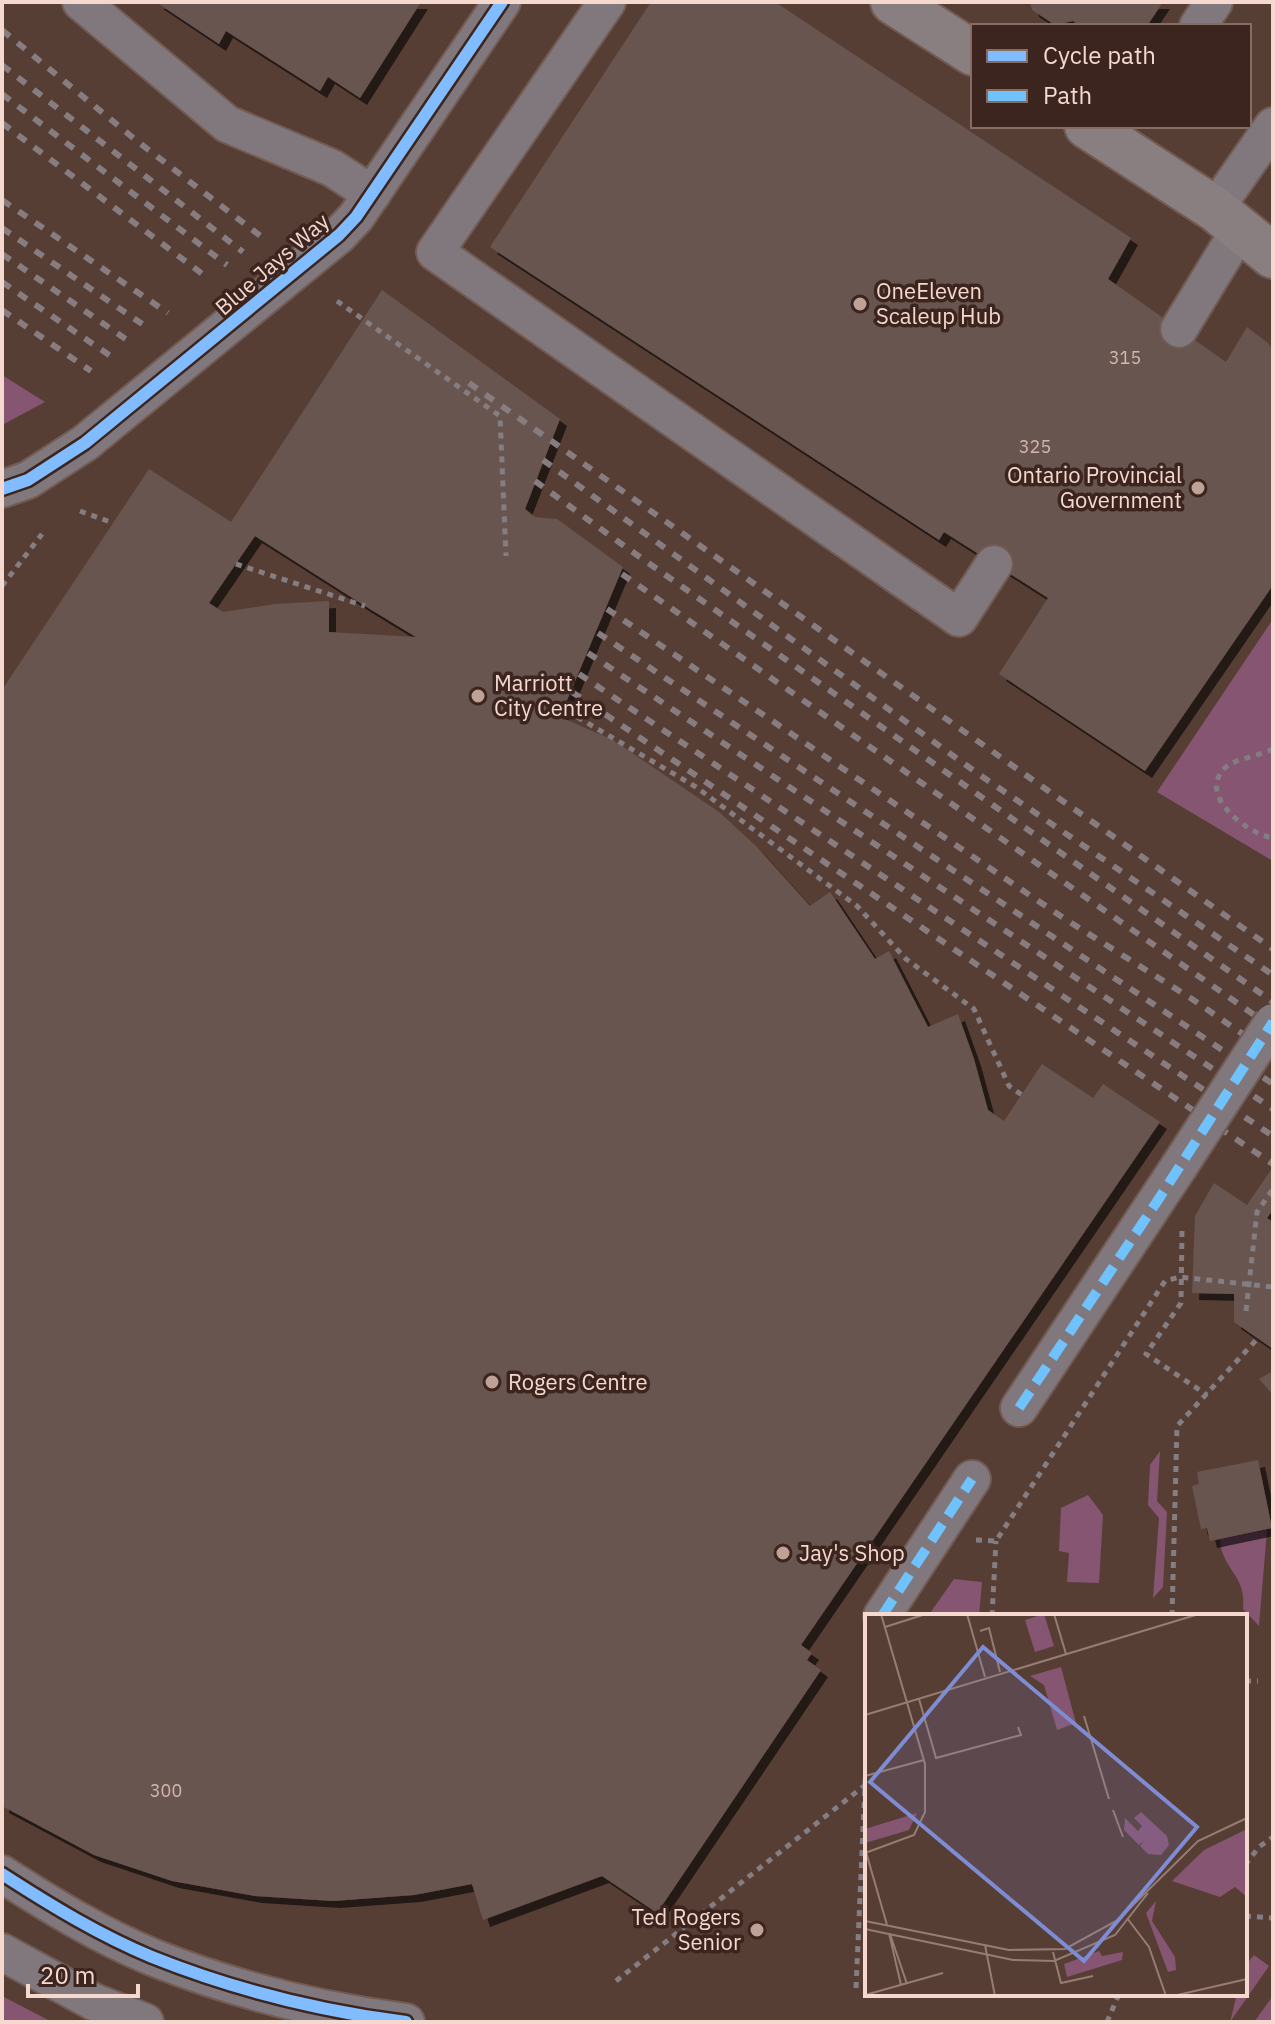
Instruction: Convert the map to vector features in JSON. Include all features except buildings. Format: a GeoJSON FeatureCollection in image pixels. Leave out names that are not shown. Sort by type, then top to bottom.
{"type":"FeatureCollection","features":[{"type":"Feature","properties":{"kind":"main road"},"geometry":{"type":"LineString","coordinates":[[893,2],[971,52]]}},
{"type":"Feature","properties":{"kind":"main road"},"geometry":{"type":"LineString","coordinates":[[1112,132],[1273,256]]}},
{"type":"Feature","properties":{"kind":"street"},"geometry":{"type":"LineString","coordinates":[[81,2],[227,124],[332,168],[372,194]]}},
{"type":"Feature","properties":{"kind":"street","name":"Blue Jays Way"},"geometry":{"type":"LineString","coordinates":[[2,489],[28,480],[85,443],[339,235],[356,217],[502,2]]}},
{"type":"Feature","properties":{"kind":"street"},"geometry":{"type":"LineString","coordinates":[[607,2],[435,252],[959,618],[994,564]]}},
{"type":"Feature","properties":{"kind":"street"},"geometry":{"type":"LineString","coordinates":[[1199,24],[1214,2]]}},
{"type":"Feature","properties":{"kind":"street"},"geometry":{"type":"LineString","coordinates":[[1179,329],[1227,219],[1273,126]]}},
{"type":"Feature","properties":{"kind":"street"},"geometry":{"type":"LineString","coordinates":[[1019,1408],[1273,1022]]}},
{"type":"Feature","properties":{"kind":"street"},"geometry":{"type":"LineString","coordinates":[[883,1614],[972,1479]]}},
{"type":"Feature","properties":{"kind":"street"},"geometry":{"type":"LineString","coordinates":[[2,1874],[111,1938],[203,1975],[285,1999],[406,2022]]}},
{"type":"Feature","properties":{"kind":"street"},"geometry":{"type":"LineString","coordinates":[[2,1952],[94,2002],[145,2022]]}},
{"type":"Feature","properties":{"kind":"path"},"geometry":{"type":"LineString","coordinates":[[337,301],[500,416],[506,556]]}},
{"type":"Feature","properties":{"kind":"path"},"geometry":{"type":"LineString","coordinates":[[80,511],[113,523]]}},
{"type":"Feature","properties":{"kind":"path"},"geometry":{"type":"LineString","coordinates":[[2,586],[42,534]]}},
{"type":"Feature","properties":{"kind":"path"},"geometry":{"type":"LineString","coordinates":[[236,564],[365,606]]}},
{"type":"Feature","properties":{"kind":"path"},"geometry":{"type":"LineString","coordinates":[[567,711],[696,787],[857,906],[906,959],[974,1009],[1009,1086],[1022,1095]]}},
{"type":"Feature","properties":{"kind":"path"},"geometry":{"type":"LineString","coordinates":[[1273,749],[1224,768],[1218,781],[1219,792],[1232,817],[1250,830],[1273,838]]}},
{"type":"Feature","properties":{"kind":"path"},"geometry":{"type":"LineString","coordinates":[[1246,1311],[1257,1212],[1273,1189]]}},
{"type":"Feature","properties":{"kind":"path"},"geometry":{"type":"LineString","coordinates":[[1182,1216],[1181,1303],[1146,1354],[1207,1395]]}},
{"type":"Feature","properties":{"kind":"path"},"geometry":{"type":"LineString","coordinates":[[992,1614],[996,1541],[1165,1281],[1180,1277],[1273,1287]]}},
{"type":"Feature","properties":{"kind":"path"},"geometry":{"type":"LineString","coordinates":[[1172,1614],[1177,1426],[1258,1338]]}},
{"type":"Feature","properties":{"kind":"path"},"geometry":{"type":"LineString","coordinates":[[933,1538],[996,1541]]}},
{"type":"Feature","properties":{"kind":"path"},"geometry":{"type":"LineString","coordinates":[[1247,1681],[1258,1681]]}},
{"type":"Feature","properties":{"kind":"path"},"geometry":{"type":"LineString","coordinates":[[856,1988],[865,1770]]}},
{"type":"Feature","properties":{"kind":"path"},"geometry":{"type":"LineString","coordinates":[[616,1981],[864,1786]]}},
{"type":"Feature","properties":{"kind":"path"},"geometry":{"type":"LineString","coordinates":[[1247,1862],[1259,1847],[1273,1837]]}},
{"type":"Feature","properties":{"kind":"path"},"geometry":{"type":"LineString","coordinates":[[1247,1916],[1273,1918]]}},
{"type":"Feature","properties":{"kind":"path"},"geometry":{"type":"LineString","coordinates":[[1107,2022],[1118,1996]]}},
{"type":"Feature","properties":{"kind":"shaded area"},"geometry":{"type":"Polygon","coordinates":[[[2,375],[45,402],[2,425],[2,375]]]}},
{"type":"Feature","properties":{"kind":"shaded area"},"geometry":{"type":"Polygon","coordinates":[[[1273,619],[1273,861],[1157,792],[1273,619]]]}},
{"type":"Feature","properties":{"kind":"shaded area"},"geometry":{"type":"Polygon","coordinates":[[[1160,1451],[1157,1501],[1167,1512],[1163,1587],[1153,1598],[1159,1518],[1148,1505],[1150,1465],[1160,1451]]]}},
{"type":"Feature","properties":{"kind":"shaded area"},"geometry":{"type":"Polygon","coordinates":[[[1088,1495],[1103,1515],[1099,1583],[1067,1582],[1069,1553],[1059,1551],[1061,1508],[1088,1495]]]}},
{"type":"Feature","properties":{"kind":"shaded area"},"geometry":{"type":"Polygon","coordinates":[[[1267,1530],[1259,1626],[1243,1609],[1241,1588],[1221,1549],[1220,1539],[1267,1530]]]}},
{"type":"Feature","properties":{"kind":"shaded area"},"geometry":{"type":"Polygon","coordinates":[[[954,1579],[982,1582],[979,1614],[929,1614],[954,1579]]]}},
{"type":"Feature","properties":{"kind":"shaded area"},"geometry":{"type":"Polygon","coordinates":[[[1254,1955],[1269,1966],[1230,2022],[1236,1996],[1247,1996],[1247,1964],[1254,1955]]]}},
{"type":"Feature","properties":{"kind":"shaded area"},"geometry":{"type":"Polygon","coordinates":[[[2,1996],[52,2022],[2,2022],[2,1996]]]}},
{"type":"Feature","properties":{"kind":"shaded area"},"geometry":{"type":"Polygon","coordinates":[[[1273,1996],[1273,2022],[1254,2022],[1273,1996]]]}},
{"type":"Feature","properties":{"kind":"railway"},"geometry":{"type":"LineString","coordinates":[[2,30],[137,141],[263,238]]}},
{"type":"Feature","properties":{"kind":"railway"},"geometry":{"type":"LineString","coordinates":[[2,65],[243,252]]}},
{"type":"Feature","properties":{"kind":"railway"},"geometry":{"type":"LineString","coordinates":[[2,94],[227,265]]}},
{"type":"Feature","properties":{"kind":"railway"},"geometry":{"type":"LineString","coordinates":[[2,123],[209,279]]}},
{"type":"Feature","properties":{"kind":"railway"},"geometry":{"type":"LineString","coordinates":[[2,200],[168,313]]}},
{"type":"Feature","properties":{"kind":"railway"},"geometry":{"type":"LineString","coordinates":[[2,228],[148,328]]}},
{"type":"Feature","properties":{"kind":"railway"},"geometry":{"type":"LineString","coordinates":[[2,254],[130,342]]}},
{"type":"Feature","properties":{"kind":"railway"},"geometry":{"type":"LineString","coordinates":[[2,282],[112,357]]}},
{"type":"Feature","properties":{"kind":"railway"},"geometry":{"type":"LineString","coordinates":[[2,310],[91,371]]}},
{"type":"Feature","properties":{"kind":"railway"},"geometry":{"type":"LineString","coordinates":[[469,383],[1273,949]]}},
{"type":"Feature","properties":{"kind":"railway"},"geometry":{"type":"LineString","coordinates":[[543,460],[977,773],[1273,975]]}},
{"type":"Feature","properties":{"kind":"railway"},"geometry":{"type":"LineString","coordinates":[[535,481],[1273,1002]]}},
{"type":"Feature","properties":{"kind":"railway"},"geometry":{"type":"LineString","coordinates":[[622,574],[1273,1028]]}},
{"type":"Feature","properties":{"kind":"railway"},"geometry":{"type":"LineString","coordinates":[[607,609],[1065,919],[1192,999],[1273,1055]]}},
{"type":"Feature","properties":{"kind":"railway"},"geometry":{"type":"LineString","coordinates":[[598,633],[1273,1084]]}},
{"type":"Feature","properties":{"kind":"railway"},"geometry":{"type":"LineString","coordinates":[[588,653],[1273,1109]]}},
{"type":"Feature","properties":{"kind":"railway"},"geometry":{"type":"LineString","coordinates":[[579,674],[1273,1136]]}},
{"type":"Feature","properties":{"kind":"railway"},"geometry":{"type":"LineString","coordinates":[[572,692],[1273,1164]]}},
{"type":"Feature","properties":{"kind":"marked path"},"geometry":{"type":"LineString","coordinates":[[1019,1408],[1273,1022]]}},
{"type":"Feature","properties":{"kind":"marked path"},"geometry":{"type":"LineString","coordinates":[[883,1614],[972,1479]]}},
{"type":"Feature","properties":{"kind":"cycle path"},"geometry":{"type":"LineString","coordinates":[[2,489],[28,480],[85,443],[339,235],[356,217],[502,2]]}},
{"type":"Feature","properties":{"kind":"cycle path"},"geometry":{"type":"LineString","coordinates":[[2,1874],[94,1929],[182,1969],[277,1997],[341,2012],[406,2022]]}},
{"type":"Feature","properties":{"kind":"place","name":"OneEleven Scaleup Hub"},"geometry":{"type":"Point","coordinates":[860,304]}},
{"type":"Feature","properties":{"kind":"place","name":"Ontario Provincial Government"},"geometry":{"type":"Point","coordinates":[1198,488]}},
{"type":"Feature","properties":{"kind":"place","name":"Marriott City Centre"},"geometry":{"type":"Point","coordinates":[478,696]}},
{"type":"Feature","properties":{"kind":"place","name":"Rogers Centre"},"geometry":{"type":"Point","coordinates":[492,1382]}},
{"type":"Feature","properties":{"kind":"place","name":"Jay's Shop"},"geometry":{"type":"Point","coordinates":[783,1553]}},
{"type":"Feature","properties":{"kind":"place","name":"Ted Rogers Senior"},"geometry":{"type":"Point","coordinates":[757,1930]}}]}
